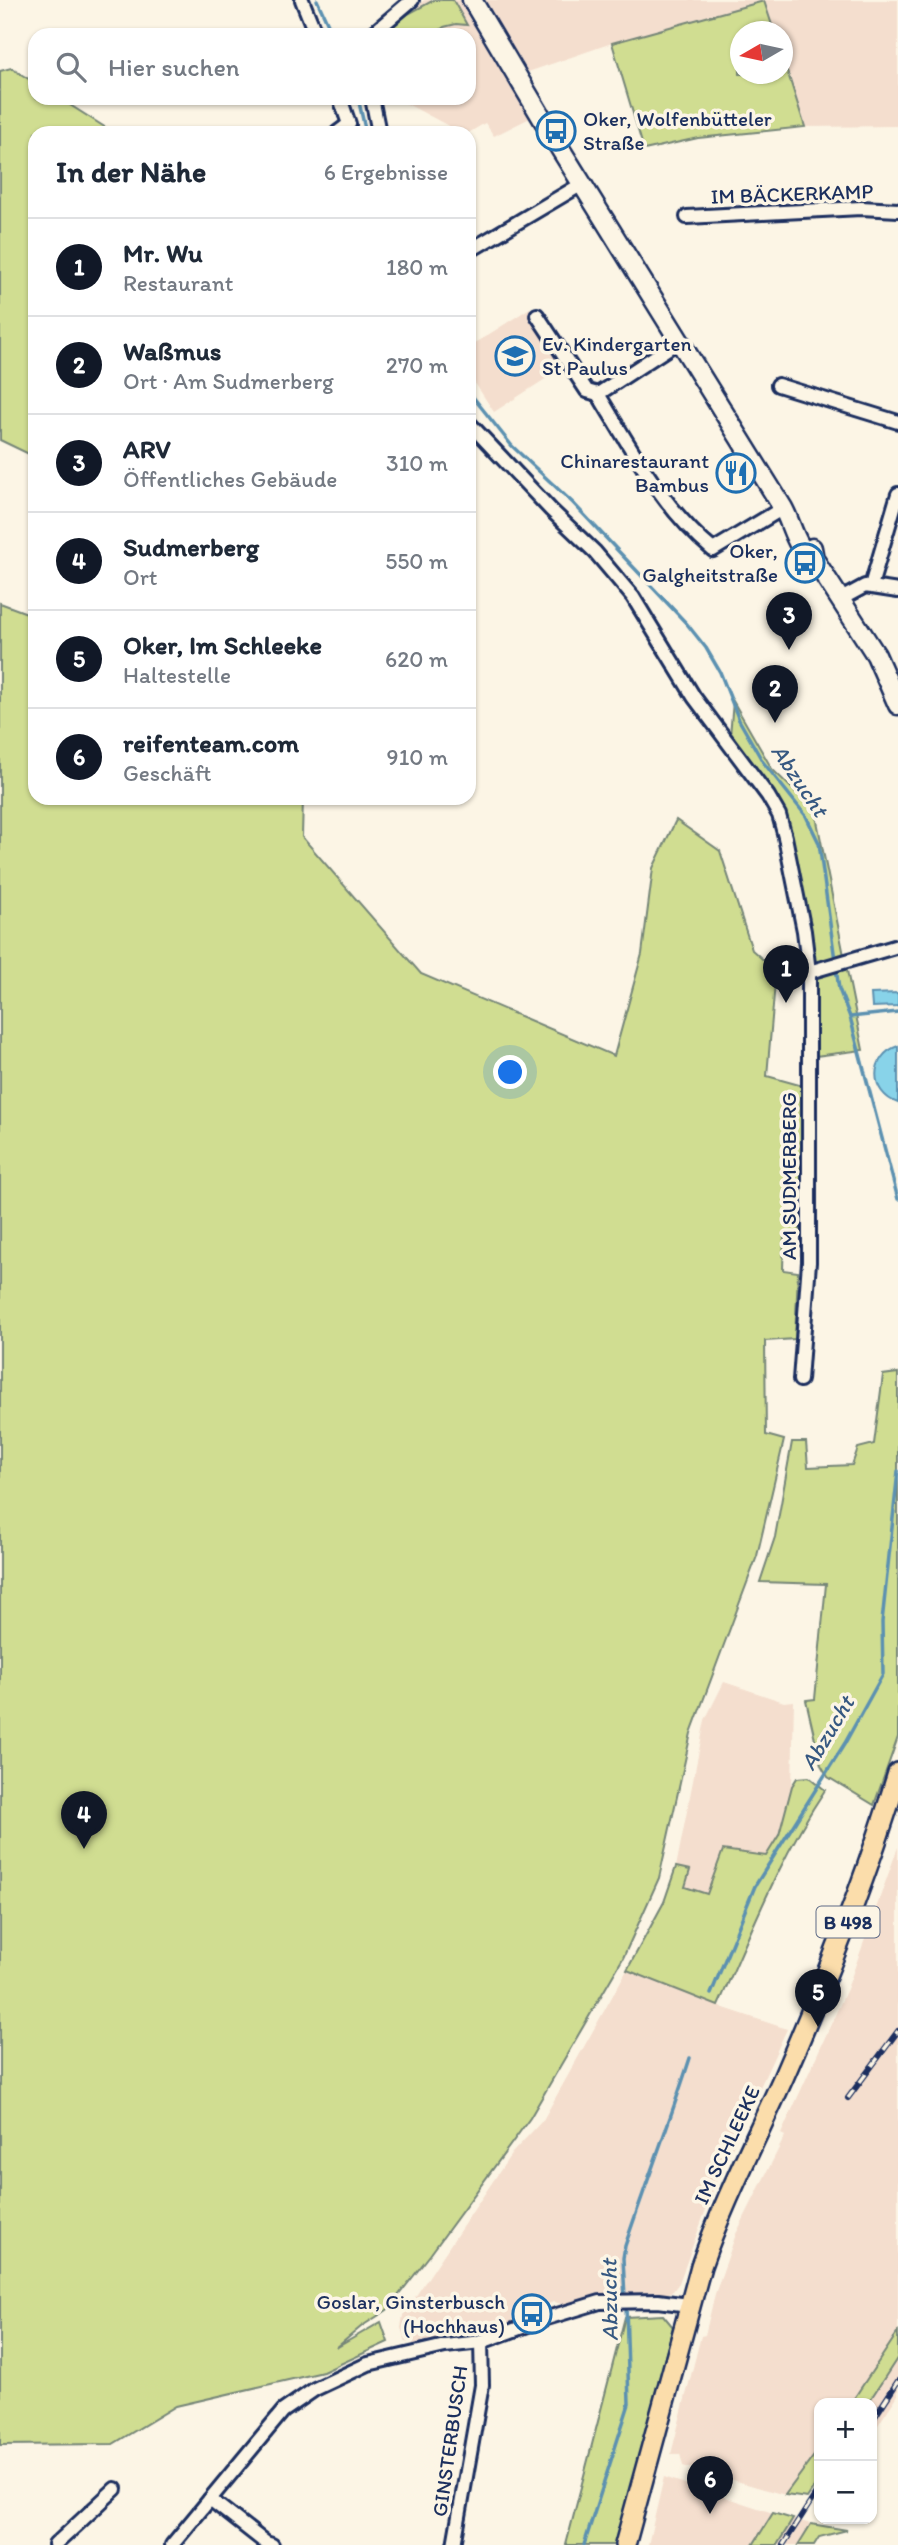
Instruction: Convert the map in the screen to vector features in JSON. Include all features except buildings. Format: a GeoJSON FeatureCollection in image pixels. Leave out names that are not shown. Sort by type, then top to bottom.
{"type":"FeatureCollection","features":[{"type":"Feature","properties":{"kind":"main road"},"geometry":{"type":"LineString","coordinates":[[472,0],[793,527],[810,545],[814,559],[876,655],[898,705]]}},
{"type":"Feature","properties":{"kind":"main road","name":"IM SCHLEEKE"},"geometry":{"type":"LineString","coordinates":[[625,2545],[689,2305],[713,2230],[836,1953],[867,1870],[898,1773]]}},
{"type":"Feature","properties":{"kind":"street"},"geometry":{"type":"LineString","coordinates":[[302,0],[313,28]]}},
{"type":"Feature","properties":{"kind":"street"},"geometry":{"type":"LineString","coordinates":[[379,28],[412,0]]}},
{"type":"Feature","properties":{"kind":"street"},"geometry":{"type":"LineString","coordinates":[[342,105],[349,124],[346,126]]}},
{"type":"Feature","properties":{"kind":"street"},"geometry":{"type":"LineString","coordinates":[[373,105],[378,126]]}},
{"type":"Feature","properties":{"kind":"street"},"geometry":{"type":"LineString","coordinates":[[476,247],[582,184]]}},
{"type":"Feature","properties":{"kind":"street","name":"IM BÄCKERKAMP"},"geometry":{"type":"LineString","coordinates":[[687,217],[861,208],[898,210]]}},
{"type":"Feature","properties":{"kind":"street"},"geometry":{"type":"LineString","coordinates":[[537,315],[587,391],[598,394],[630,448],[683,523],[713,550],[783,508]]}},
{"type":"Feature","properties":{"kind":"street"},"geometry":{"type":"LineString","coordinates":[[598,394],[680,341]]}},
{"type":"Feature","properties":{"kind":"street"},"geometry":{"type":"LineString","coordinates":[[778,385],[898,422]]}},
{"type":"Feature","properties":{"kind":"street","name":"AM SUDMERBERG"},"geometry":{"type":"LineString","coordinates":[[476,430],[595,552],[632,597],[694,697],[768,796],[779,815],[815,969],[809,1262],[800,1380]]}},
{"type":"Feature","properties":{"kind":"street"},"geometry":{"type":"LineString","coordinates":[[871,586],[898,494]]}},
{"type":"Feature","properties":{"kind":"street"},"geometry":{"type":"LineString","coordinates":[[841,599],[858,589],[871,586],[898,591]]}},
{"type":"Feature","properties":{"kind":"street"},"geometry":{"type":"LineString","coordinates":[[815,969],[898,946]]}},
{"type":"Feature","properties":{"kind":"street"},"geometry":{"type":"LineString","coordinates":[[172,2545],[283,2411],[315,2389],[368,2364],[445,2346],[481,2343],[547,2318],[613,2300],[689,2305]]}},
{"type":"Feature","properties":{"kind":"street","name":"GINSTERBUSCH"},"geometry":{"type":"LineString","coordinates":[[454,2545],[482,2385],[481,2343]]}},
{"type":"Feature","properties":{"kind":"street"},"geometry":{"type":"LineString","coordinates":[[55,2545],[115,2490]]}},
{"type":"Feature","properties":{"kind":"street"},"geometry":{"type":"LineString","coordinates":[[210,2499],[272,2545]]}},
{"type":"Feature","properties":{"kind":"shaded area"},"geometry":{"type":"Polygon","coordinates":[[[425,0],[460,0],[532,117],[494,136],[485,123],[476,128],[476,126],[449,126],[409,105],[476,105],[476,28],[386,28],[407,10],[425,0]]]}},
{"type":"Feature","properties":{"kind":"shaded area"},"geometry":{"type":"Polygon","coordinates":[[[484,0],[898,0],[898,126],[805,127],[791,84],[793,21],[770,21],[763,1],[612,43],[528,72],[484,0]]]}},
{"type":"Feature","properties":{"kind":"shaded area","name":"Ev. Kindergarten St Paulus"},"geometry":{"type":"Polygon","coordinates":[[[530,308],[567,365],[494,412],[476,385],[476,343],[530,308]]]}},
{"type":"Feature","properties":{"kind":"shaded area"},"geometry":{"type":"Polygon","coordinates":[[[724,1682],[784,1702],[794,1701],[792,1786],[779,1835],[766,1857],[707,1894],[685,1887],[676,1867],[705,1720],[724,1682]]]}},
{"type":"Feature","properties":{"kind":"shaded area"},"geometry":{"type":"Polygon","coordinates":[[[898,1847],[898,2332],[854,2398],[814,2398],[814,2456],[785,2495],[683,2466],[680,2454],[671,2454],[701,2336],[705,2335],[715,2294],[736,2234],[785,2136],[781,2134],[847,1989],[898,1847]]]}},
{"type":"Feature","properties":{"kind":"shaded area"},"geometry":{"type":"Polygon","coordinates":[[[627,1970],[718,2006],[787,2029],[716,2182],[679,2283],[673,2291],[661,2296],[611,2294],[572,2307],[554,2302],[527,2311],[523,2321],[473,2340],[418,2345],[406,2342],[401,2328],[403,2315],[512,2153],[543,2120],[627,1970]]]}},
{"type":"Feature","properties":{"kind":"shaded area"},"geometry":{"type":"Polygon","coordinates":[[[898,2357],[898,2395],[877,2426],[877,2398],[871,2398],[898,2357]]]}},
{"type":"Feature","properties":{"kind":"shaded area"},"geometry":{"type":"Polygon","coordinates":[[[664,2477],[773,2513],[753,2545],[648,2545],[664,2477]]]}},
{"type":"Feature","properties":{"kind":"shaded area"},"geometry":{"type":"Polygon","coordinates":[[[793,2519],[811,2524],[798,2545],[777,2545],[793,2519]]]}},
{"type":"Feature","properties":{"kind":"green space"},"geometry":{"type":"Polygon","coordinates":[[[434,0],[453,0],[467,25],[392,28],[408,14],[434,0]]]}},
{"type":"Feature","properties":{"kind":"green space"},"geometry":{"type":"Polygon","coordinates":[[[764,1],[771,21],[730,21],[730,84],[791,84],[805,127],[698,138],[644,150],[612,43],[764,1]]]}},
{"type":"Feature","properties":{"kind":"green space"},"geometry":{"type":"Polygon","coordinates":[[[11,68],[28,79],[28,105],[70,105],[103,126],[28,126],[28,454],[0,440],[0,71],[11,68]]]}},
{"type":"Feature","properties":{"kind":"green space"},"geometry":{"type":"Polygon","coordinates":[[[0,603],[28,613],[28,805],[303,805],[302,837],[421,974],[614,1056],[642,954],[653,868],[676,820],[720,851],[752,950],[776,971],[767,1076],[803,1086],[800,1234],[784,1234],[783,1270],[798,1272],[795,1339],[765,1341],[766,1435],[784,1440],[757,1556],[691,1733],[659,1878],[623,1958],[530,2118],[387,2310],[362,2326],[336,2348],[381,2322],[388,2342],[323,2372],[176,2406],[113,2444],[0,2445],[0,603]]]}},
{"type":"Feature","properties":{"kind":"green space"},"geometry":{"type":"Polygon","coordinates":[[[733,701],[772,769],[815,811],[863,1050],[815,1056],[810,924],[783,807],[730,736],[733,701]]]}},
{"type":"Feature","properties":{"kind":"green space"},"geometry":{"type":"Polygon","coordinates":[[[898,1373],[898,1737],[874,1805],[828,1777],[821,1765],[806,1700],[815,1699],[826,1584],[760,1582],[775,1537],[792,1442],[806,1442],[808,1467],[852,1465],[858,1448],[874,1444],[883,1375],[898,1373]]]}},
{"type":"Feature","properties":{"kind":"green space"},"geometry":{"type":"Polygon","coordinates":[[[809,1777],[825,1790],[780,1868],[718,2006],[627,1970],[664,1902],[676,1867],[690,1870],[685,1887],[707,1894],[723,1850],[766,1856],[779,1835],[792,1786],[797,1778],[809,1777]]]}},
{"type":"Feature","properties":{"kind":"green space"},"geometry":{"type":"Polygon","coordinates":[[[663,2315],[673,2327],[615,2545],[566,2545],[625,2317],[663,2315]]]}},
{"type":"Feature","properties":{"kind":"green space"},"geometry":{"type":"Polygon","coordinates":[[[898,2332],[898,2357],[871,2398],[854,2398],[898,2332]]]}},
{"type":"Feature","properties":{"kind":"green space"},"geometry":{"type":"Polygon","coordinates":[[[814,2456],[814,2488],[807,2498],[785,2495],[814,2456]]]}},
{"type":"Feature","properties":{"kind":"green space"},"geometry":{"type":"Polygon","coordinates":[[[773,2513],[793,2519],[777,2545],[753,2545],[773,2513]]]}},
{"type":"Feature","properties":{"kind":"green space"},"geometry":{"type":"Polygon","coordinates":[[[811,2524],[847,2530],[819,2537],[814,2545],[798,2545],[811,2524]]]}},
{"type":"Feature","properties":{"kind":"water"},"geometry":{"type":"Polygon","coordinates":[[[898,993],[898,1006],[872,1007],[871,994],[898,993]]]}},
{"type":"Feature","properties":{"kind":"water"},"geometry":{"type":"Polygon","coordinates":[[[898,1046],[898,1103],[882,1091],[876,1074],[882,1058],[898,1046]]]}},
{"type":"Feature","properties":{"kind":"waterway","name":"Abzucht"},"geometry":{"type":"LineString","coordinates":[[317,0],[330,28]]}},
{"type":"Feature","properties":{"kind":"waterway","name":"Abzucht"},"geometry":{"type":"LineString","coordinates":[[360,105],[364,126]]}},
{"type":"Feature","properties":{"kind":"waterway","name":"Abzucht"},"geometry":{"type":"LineString","coordinates":[[476,401],[512,446],[573,503],[687,624],[706,648],[720,672],[739,720],[763,762],[806,816],[819,843],[835,960]]}},
{"type":"Feature","properties":{"kind":"waterway","name":"Abzucht"},"geometry":{"type":"LineString","coordinates":[[836,968],[839,989],[850,1017],[898,1199]]}},
{"type":"Feature","properties":{"kind":"waterway"},"geometry":{"type":"LineString","coordinates":[[850,1017],[898,1012]]}},
{"type":"Feature","properties":{"kind":"waterway","name":"Abzucht"},"geometry":{"type":"LineString","coordinates":[[711,1994],[755,1886],[845,1743],[883,1674],[882,1622],[898,1471]]}},
{"type":"Feature","properties":{"kind":"waterway","name":"Abzucht"},"geometry":{"type":"LineString","coordinates":[[625,2298],[625,2246],[690,2058]]}},
{"type":"Feature","properties":{"kind":"waterway","name":"Abzucht"},"geometry":{"type":"LineString","coordinates":[[584,2545],[629,2404],[626,2306]]}},
{"type":"Feature","properties":{"kind":"railway"},"geometry":{"type":"LineString","coordinates":[[848,2098],[898,2031]]}},
{"type":"Feature","properties":{"kind":"railway"},"geometry":{"type":"LineString","coordinates":[[877,2413],[898,2381]]}},
{"type":"Feature","properties":{"kind":"railway"},"geometry":{"type":"LineString","coordinates":[[783,2545],[814,2497]]}},
{"type":"Feature","properties":{"kind":"place","name":"Oker, Wolfenbütteler Straße"},"geometry":{"type":"Point","coordinates":[556,131]}},
{"type":"Feature","properties":{"kind":"place","name":"Ev. Kindergarten St Paulus"},"geometry":{"type":"Point","coordinates":[515,356]}},
{"type":"Feature","properties":{"kind":"place","name":"Chinarestaurant Bambus"},"geometry":{"type":"Point","coordinates":[736,473]}},
{"type":"Feature","properties":{"kind":"place","name":"Oker, Galgheitstraße"},"geometry":{"type":"Point","coordinates":[805,563]}},
{"type":"Feature","properties":{"kind":"place","name":"ARV"},"geometry":{"type":"Point","coordinates":[789,650]}},
{"type":"Feature","properties":{"kind":"place","name":"Waßmus"},"geometry":{"type":"Point","coordinates":[775,723]}},
{"type":"Feature","properties":{"kind":"place","name":"Mr. Wu"},"geometry":{"type":"Point","coordinates":[786,1003]}},
{"type":"Feature","properties":{"kind":"place","name":"Sudmerberg"},"geometry":{"type":"Point","coordinates":[84,1849]}},
{"type":"Feature","properties":{"kind":"place","name":"Oker, Im Schleeke"},"geometry":{"type":"Point","coordinates":[818,2027]}},
{"type":"Feature","properties":{"kind":"place","name":"Goslar, Ginsterbusch (Hochhaus)"},"geometry":{"type":"Point","coordinates":[532,2314]}},
{"type":"Feature","properties":{"kind":"place","name":"reifenteam.com"},"geometry":{"type":"Point","coordinates":[710,2514]}}]}
